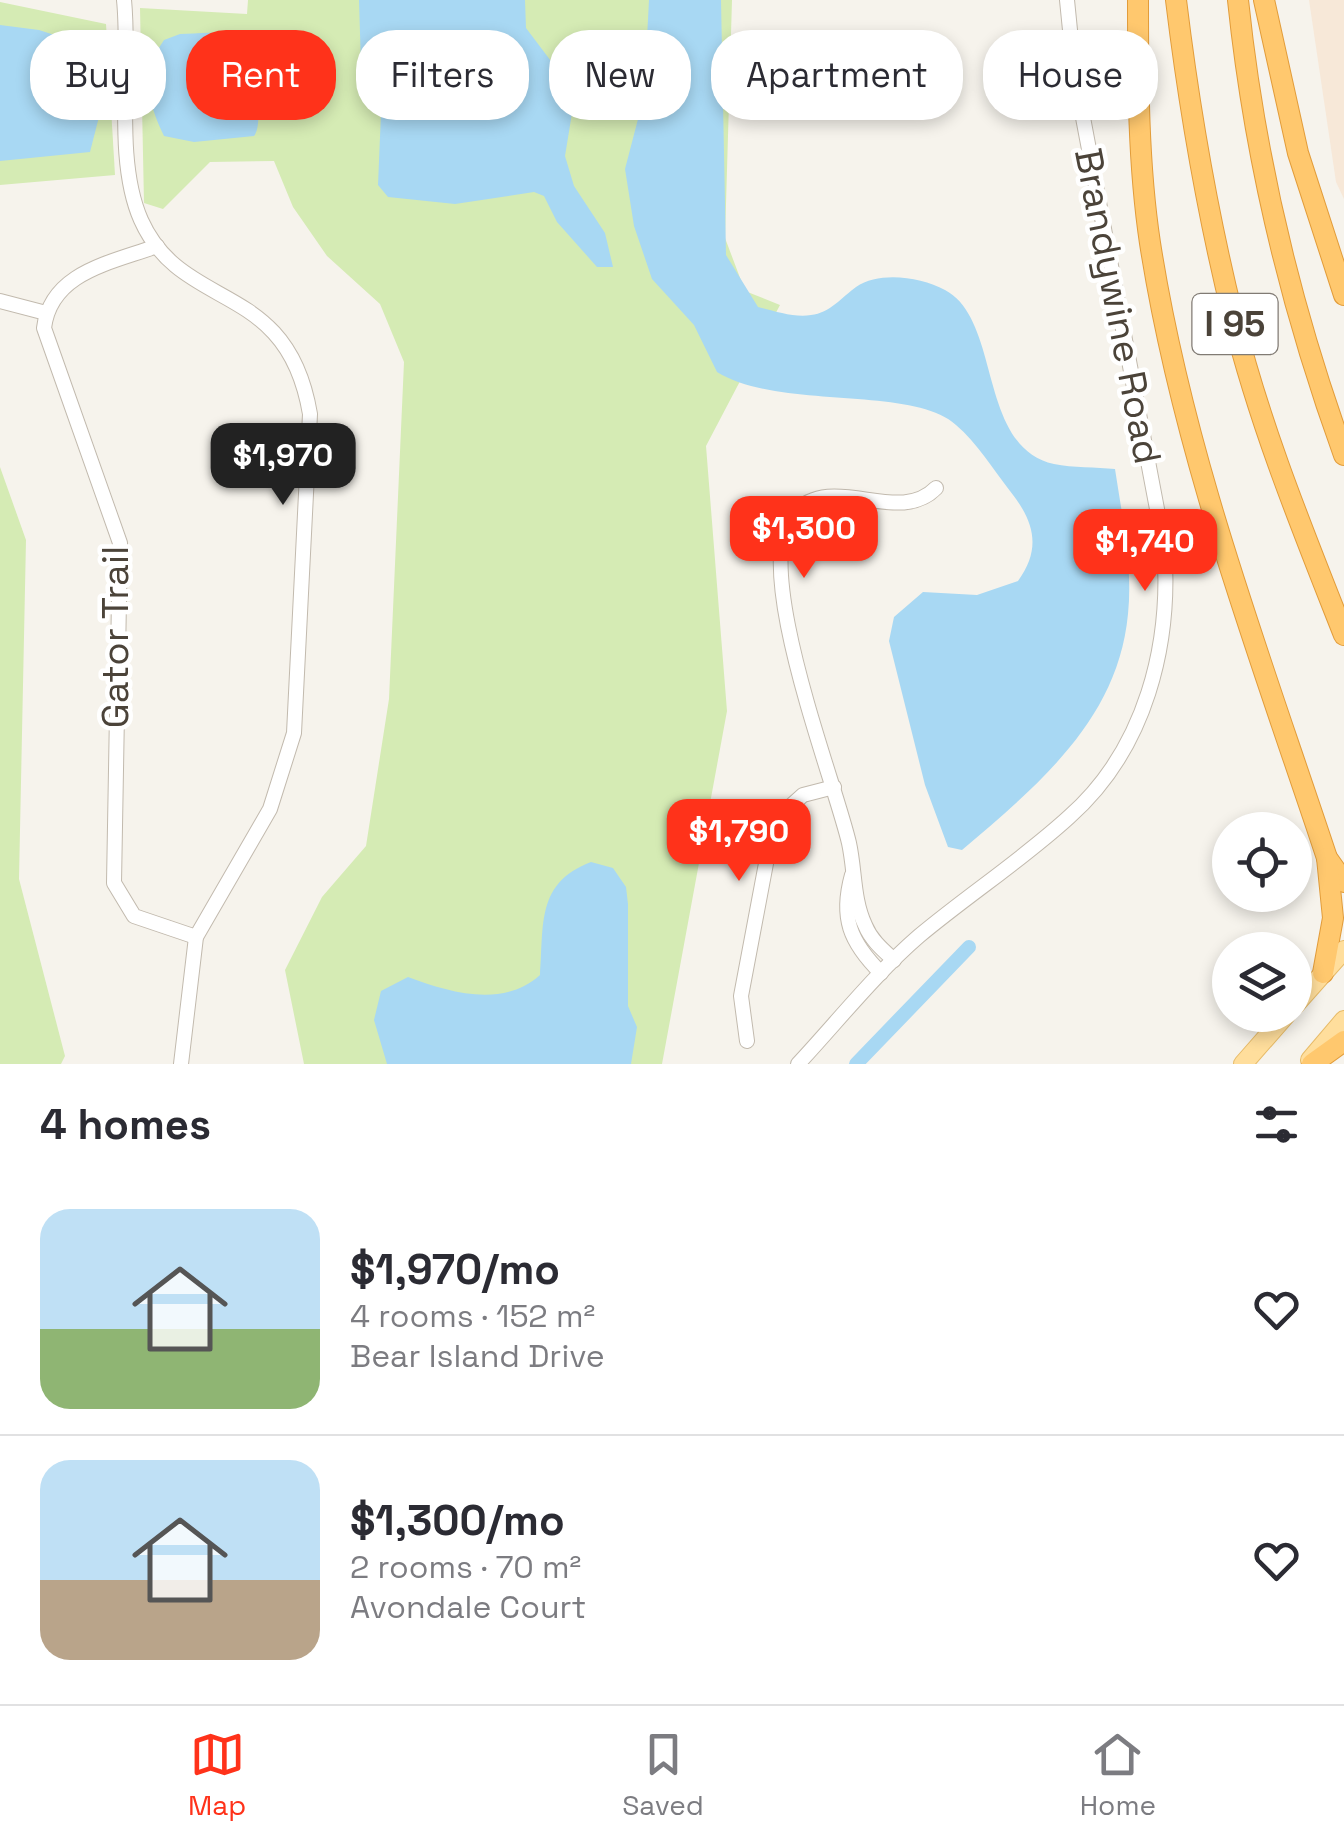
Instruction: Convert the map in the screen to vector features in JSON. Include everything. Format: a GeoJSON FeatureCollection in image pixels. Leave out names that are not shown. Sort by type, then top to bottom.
{"type":"FeatureCollection","features":[{"type":"Feature","properties":{"kind":"highway"},"geometry":{"type":"LineString","coordinates":[[1138,0],[1141,166],[1163,317],[1193,443],[1231,571],[1327,858],[1334,918],[1323,973]]}},
{"type":"Feature","properties":{"kind":"highway","name":"I 95"},"geometry":{"type":"LineString","coordinates":[[1176,0],[1191,112],[1233,320],[1262,418],[1344,635]]}},
{"type":"Feature","properties":{"kind":"highway","name":"I 95"},"geometry":{"type":"LineString","coordinates":[[1238,0],[1248,100],[1270,198],[1300,316],[1344,454]]}},
{"type":"Feature","properties":{"kind":"highway"},"geometry":{"type":"LineString","coordinates":[[1264,0],[1298,153],[1344,294]]}},
{"type":"Feature","properties":{"kind":"highway"},"geometry":{"type":"LineString","coordinates":[[1327,858],[1344,882]]}},
{"type":"Feature","properties":{"kind":"highway"},"geometry":{"type":"LineString","coordinates":[[1309,1064],[1344,1041]]}},
{"type":"Feature","properties":{"kind":"main road"},"geometry":{"type":"LineString","coordinates":[[1312,986],[1344,950]]}},
{"type":"Feature","properties":{"kind":"main road"},"geometry":{"type":"LineString","coordinates":[[1309,1064],[1344,1020]]}},
{"type":"Feature","properties":{"kind":"main road"},"geometry":{"type":"LineString","coordinates":[[1243,1064],[1271,1032]]}},
{"type":"Feature","properties":{"kind":"street"},"geometry":{"type":"LineString","coordinates":[[124,0],[130,181],[141,220],[156,246],[185,274],[264,320],[296,363],[310,414],[298,700],[292,744],[270,808],[196,937],[181,1064]]}},
{"type":"Feature","properties":{"kind":"street","name":"Brandywine Road"},"geometry":{"type":"LineString","coordinates":[[798,1064],[894,960],[1070,816],[1094,791],[1138,723],[1160,657],[1167,600],[1164,546],[1074,70],[1067,0]]}},
{"type":"Feature","properties":{"kind":"street"},"geometry":{"type":"LineString","coordinates":[[0,301],[46,313],[56,292],[71,279],[156,246]]}},
{"type":"Feature","properties":{"kind":"street","name":"Gator Trail"},"geometry":{"type":"LineString","coordinates":[[46,313],[48,348],[120,543],[114,883],[127,909],[142,921],[196,937]]}},
{"type":"Feature","properties":{"kind":"street"},"geometry":{"type":"LineString","coordinates":[[894,960],[865,926],[834,786],[787,638],[781,534],[796,510],[821,497],[904,503],[924,500],[936,488]]}},
{"type":"Feature","properties":{"kind":"street"},"geometry":{"type":"LineString","coordinates":[[746,1041],[741,996],[774,821],[803,795],[834,786]]}},
{"type":"Feature","properties":{"kind":"street"},"geometry":{"type":"LineString","coordinates":[[853,869],[846,897],[846,920],[856,946],[881,973]]}},
{"type":"Feature","properties":{"kind":"shaded area"},"geometry":{"type":"Polygon","coordinates":[[[1309,0],[1344,0],[1344,199],[1336,182],[1309,0]]]}},
{"type":"Feature","properties":{"kind":"green space"},"geometry":{"type":"Polygon","coordinates":[[[248,0],[732,0],[731,30],[711,30],[711,120],[728,120],[725,238],[745,291],[780,305],[706,446],[727,711],[662,1064],[304,1064],[285,970],[322,897],[366,846],[389,699],[404,362],[380,304],[327,256],[293,207],[274,161],[210,162],[163,209],[144,203],[142,120],[166,120],[166,30],[140,30],[140,8],[247,14],[248,0]]]}},
{"type":"Feature","properties":{"kind":"green space"},"geometry":{"type":"Polygon","coordinates":[[[0,2],[106,24],[106,30],[30,30],[30,120],[112,120],[115,175],[0,185],[0,2]]]}},
{"type":"Feature","properties":{"kind":"green space"},"geometry":{"type":"Polygon","coordinates":[[[0,467],[26,540],[19,879],[65,1056],[61,1064],[0,1064],[0,467]]]}},
{"type":"Feature","properties":{"kind":"water"},"geometry":{"type":"Polygon","coordinates":[[[359,0],[525,0],[528,30],[360,30],[359,0]]]}},
{"type":"Feature","properties":{"kind":"water"},"geometry":{"type":"Polygon","coordinates":[[[649,0],[721,0],[722,30],[711,30],[711,120],[723,120],[726,255],[758,307],[791,315],[818,314],[856,287],[888,277],[912,279],[945,290],[963,305],[975,327],[1001,409],[1012,434],[1030,453],[1054,464],[1115,469],[1126,541],[1129,596],[1121,652],[1109,686],[1091,718],[1045,775],[962,850],[948,847],[925,785],[889,641],[894,617],[923,592],[977,595],[1018,581],[1032,546],[1025,513],[978,448],[956,425],[936,413],[909,405],[775,391],[717,372],[694,325],[652,279],[634,226],[625,169],[638,120],[691,120],[691,30],[647,30],[649,0]]]}},
{"type":"Feature","properties":{"kind":"water"},"geometry":{"type":"Polygon","coordinates":[[[0,25],[39,30],[30,30],[30,120],[98,120],[90,152],[0,161],[0,25]]]}},
{"type":"Feature","properties":{"kind":"water"},"geometry":{"type":"Polygon","coordinates":[[[529,32],[549,58],[549,120],[571,120],[565,156],[574,186],[605,233],[613,267],[597,267],[557,222],[544,196],[534,192],[455,204],[388,197],[378,185],[381,120],[529,120],[529,32]]]}},
{"type":"Feature","properties":{"kind":"water"},"geometry":{"type":"Polygon","coordinates":[[[186,34],[186,120],[258,120],[254,136],[194,142],[164,136],[158,120],[166,120],[166,39],[186,34]]]}},
{"type":"Feature","properties":{"kind":"water"},"geometry":{"type":"Polygon","coordinates":[[[591,862],[613,868],[626,887],[628,1006],[637,1027],[631,1064],[387,1064],[374,1020],[381,991],[408,977],[475,994],[509,992],[525,985],[540,975],[543,922],[552,894],[560,881],[591,862]]]}},
{"type":"Feature","properties":{"kind":"waterway"},"geometry":{"type":"LineString","coordinates":[[856,1064],[969,947]]}}]}
